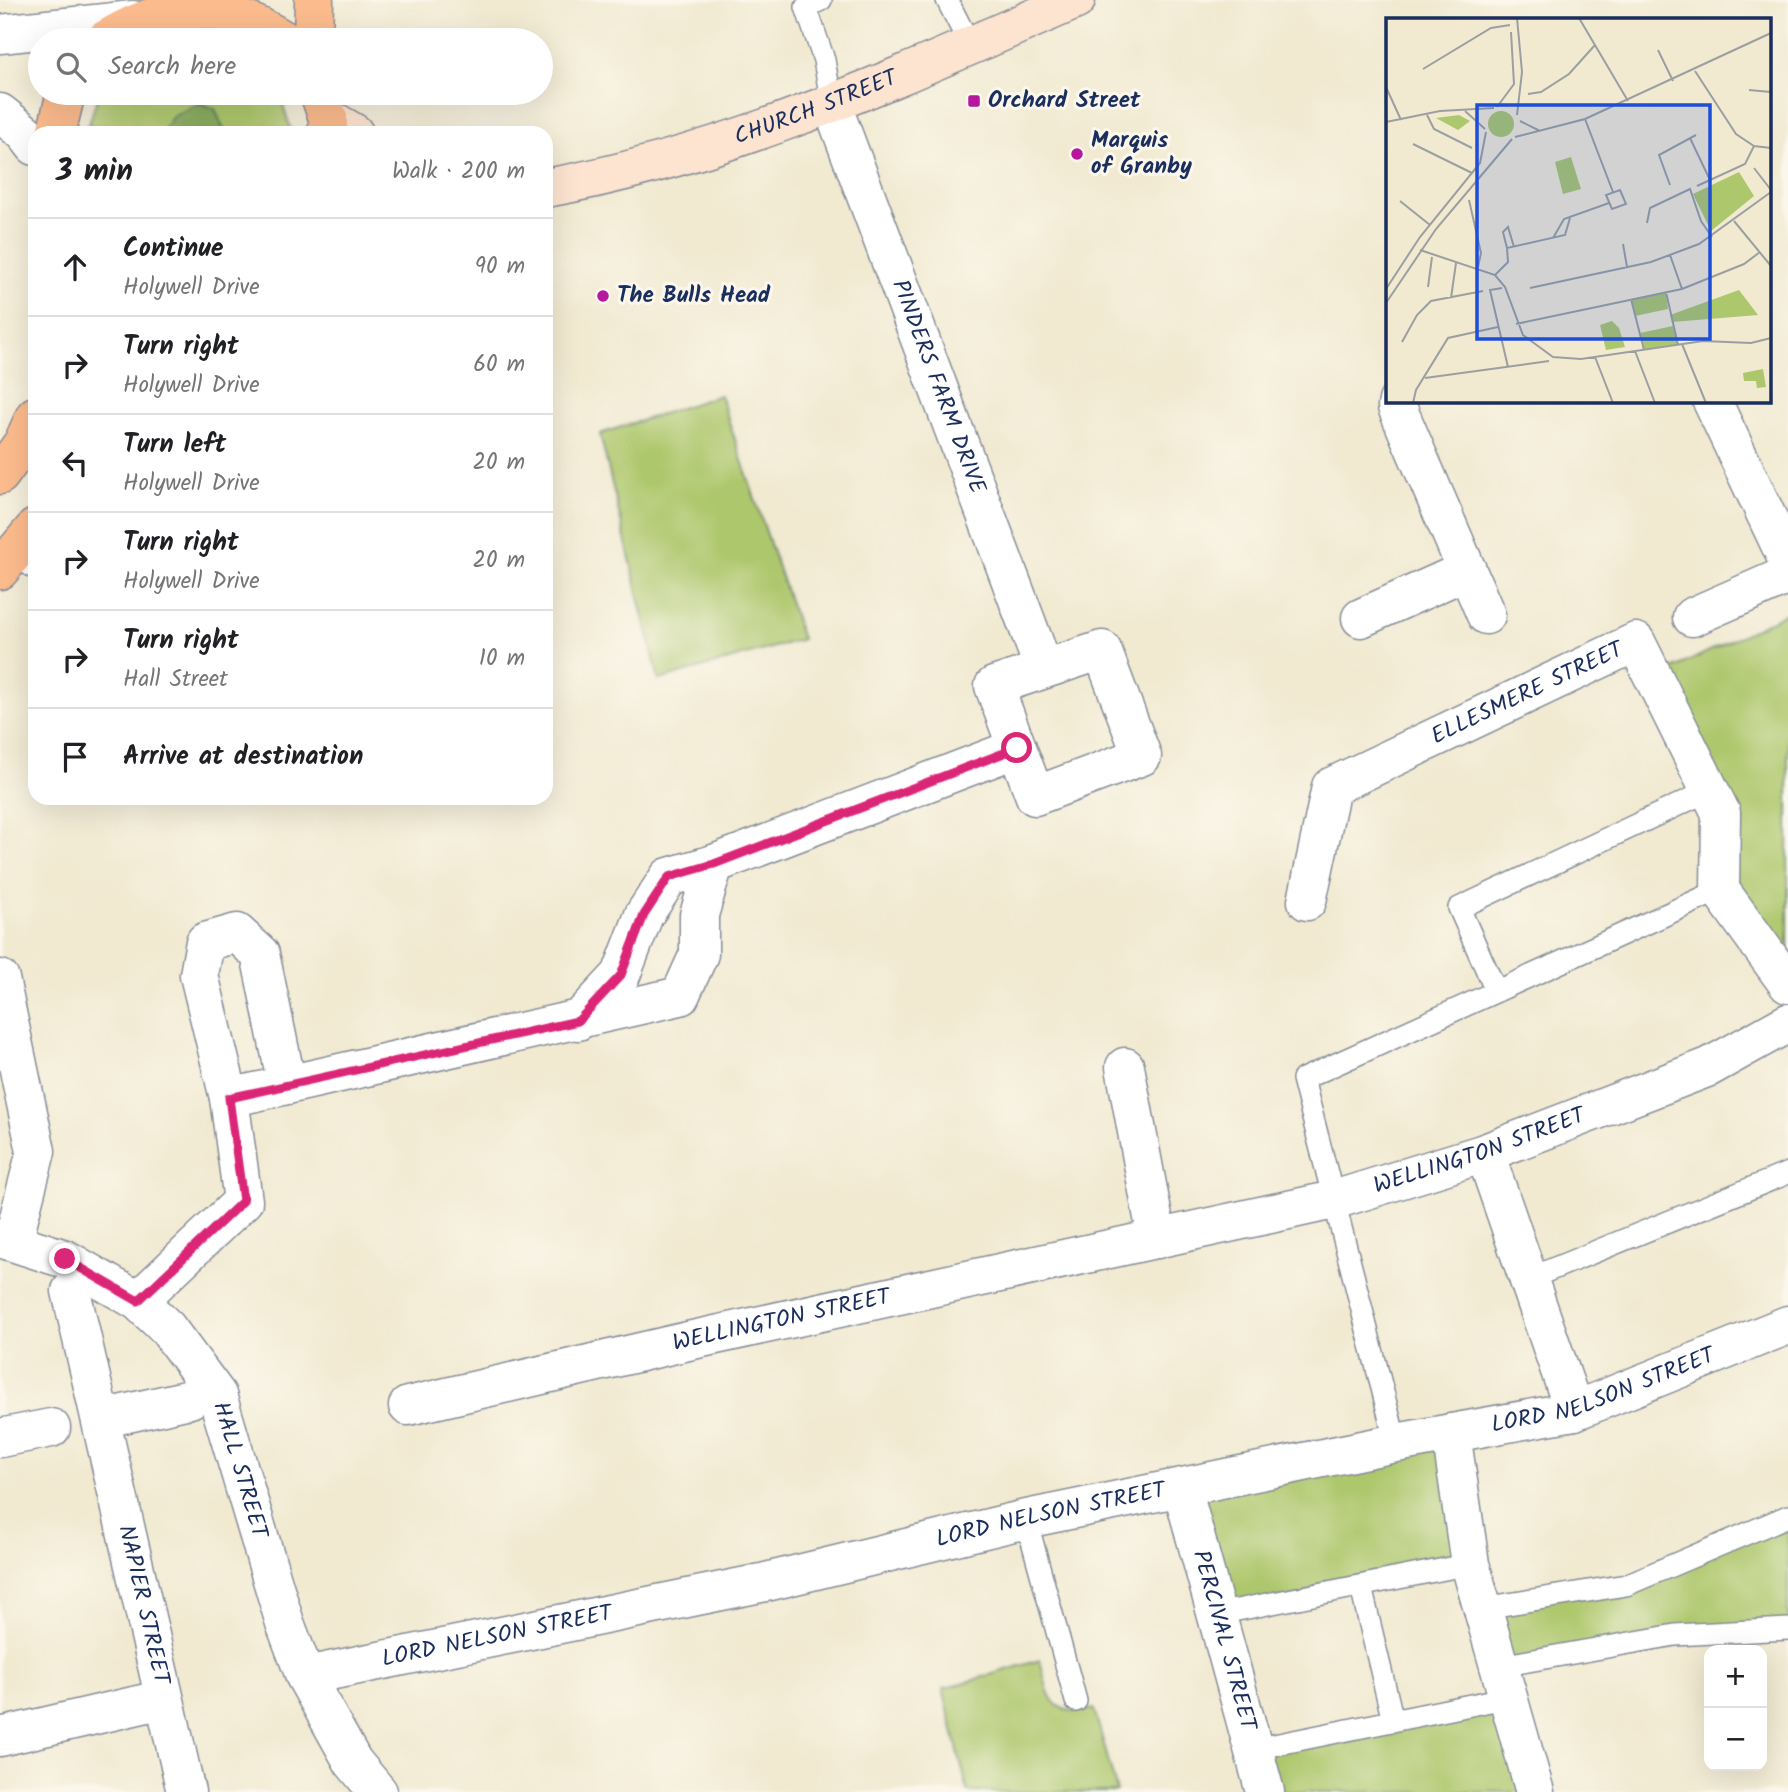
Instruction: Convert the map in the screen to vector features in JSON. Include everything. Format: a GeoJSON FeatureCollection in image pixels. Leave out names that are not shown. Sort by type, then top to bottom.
{"type":"FeatureCollection","features":[{"type":"Feature","properties":{"kind":"highway"},"geometry":{"type":"LineString","coordinates":[[313,28],[314,0]]}},
{"type":"Feature","properties":{"kind":"highway"},"geometry":{"type":"LineString","coordinates":[[140,18],[201,6],[245,16],[264,28]]}},
{"type":"Feature","properties":{"kind":"highway"},"geometry":{"type":"LineString","coordinates":[[58,126],[63,105]]}},
{"type":"Feature","properties":{"kind":"highway"},"geometry":{"type":"LineString","coordinates":[[0,474],[28,432]]}},
{"type":"Feature","properties":{"kind":"street","name":"CHURCH STREET"},"geometry":{"type":"LineString","coordinates":[[553,187],[683,157],[831,105],[1076,0]]}},
{"type":"Feature","properties":{"kind":"street"},"geometry":{"type":"LineString","coordinates":[[52,28],[140,18]]}},
{"type":"Feature","properties":{"kind":"street"},"geometry":{"type":"LineString","coordinates":[[0,34],[28,31]]}},
{"type":"Feature","properties":{"kind":"street","name":"PINDERS FARM DRIVE"},"geometry":{"type":"LineString","coordinates":[[831,105],[1044,669]]}},
{"type":"Feature","properties":{"kind":"street"},"geometry":{"type":"LineString","coordinates":[[0,113],[28,137]]}},
{"type":"Feature","properties":{"kind":"street"},"geometry":{"type":"LineString","coordinates":[[1398,402],[1397,407],[1486,615]]}},
{"type":"Feature","properties":{"kind":"street"},"geometry":{"type":"LineString","coordinates":[[1712,402],[1788,561]]}},
{"type":"Feature","properties":{"kind":"street"},"geometry":{"type":"LineString","coordinates":[[1361,618],[1466,570]]}},
{"type":"Feature","properties":{"kind":"street"},"geometry":{"type":"LineString","coordinates":[[1692,617],[1788,575]]}},
{"type":"Feature","properties":{"kind":"street","name":"ELLESMERE STREET"},"geometry":{"type":"LineString","coordinates":[[1307,901],[1331,787],[1636,642],[1721,813],[1720,890]]}},
{"type":"Feature","properties":{"kind":"street"},"geometry":{"type":"LineString","coordinates":[[1102,650],[1142,755],[1035,796],[1017,748],[994,686],[1102,650]]}},
{"type":"Feature","properties":{"kind":"street"},"geometry":{"type":"LineString","coordinates":[[578,1021],[621,975],[644,915],[669,877],[714,864],[1017,748]]}},
{"type":"Feature","properties":{"kind":"street"},"geometry":{"type":"LineString","coordinates":[[229,1098],[680,996],[699,954],[699,915],[714,864]]}},
{"type":"Feature","properties":{"kind":"street"},"geometry":{"type":"LineString","coordinates":[[1720,890],[1788,984]]}},
{"type":"Feature","properties":{"kind":"street"},"geometry":{"type":"LineString","coordinates":[[138,1301],[243,1201],[229,1098],[199,975],[205,942],[237,933],[260,954],[287,1085]]}},
{"type":"Feature","properties":{"kind":"street"},"geometry":{"type":"LineString","coordinates":[[0,979],[12,1086],[36,1151],[6,1240]]}},
{"type":"Feature","properties":{"kind":"street","name":"WELLINGTON STREET"},"geometry":{"type":"LineString","coordinates":[[408,1406],[688,1341],[1334,1200],[1485,1153],[1709,1067],[1788,1023]]}},
{"type":"Feature","properties":{"kind":"street"},"geometry":{"type":"LineString","coordinates":[[1125,1067],[1157,1239]]}},
{"type":"Feature","properties":{"kind":"street"},"geometry":{"type":"LineString","coordinates":[[1485,1153],[1574,1411]]}},
{"type":"Feature","properties":{"kind":"street","name":"HALL STREET"},"geometry":{"type":"LineString","coordinates":[[6,1240],[65,1259],[138,1301],[167,1328],[216,1395],[285,1623],[305,1676],[353,1762],[378,1792]]}},
{"type":"Feature","properties":{"kind":"street","name":"NAPIER STREET"},"geometry":{"type":"LineString","coordinates":[[71,1291],[186,1792]]}},
{"type":"Feature","properties":{"kind":"street","name":"LORD NELSON STREET"},"geometry":{"type":"LineString","coordinates":[[305,1676],[766,1581],[1026,1519],[1396,1443],[1574,1411],[1788,1325]]}},
{"type":"Feature","properties":{"kind":"street"},"geometry":{"type":"LineString","coordinates":[[101,1419],[190,1399]]}},
{"type":"Feature","properties":{"kind":"street"},"geometry":{"type":"LineString","coordinates":[[0,1438],[51,1428]]}},
{"type":"Feature","properties":{"kind":"street"},"geometry":{"type":"LineString","coordinates":[[1451,1433],[1471,1564],[1535,1792]]}},
{"type":"Feature","properties":{"kind":"street","name":"PERCIVAL STREET"},"geometry":{"type":"LineString","coordinates":[[1182,1488],[1265,1792]]}},
{"type":"Feature","properties":{"kind":"street"},"geometry":{"type":"LineString","coordinates":[[0,1737],[164,1699]]}},
{"type":"Feature","properties":{"kind":"lane"},"geometry":{"type":"LineString","coordinates":[[821,0],[806,6],[824,60],[831,105]]}},
{"type":"Feature","properties":{"kind":"lane"},"geometry":{"type":"LineString","coordinates":[[947,0],[970,45]]}},
{"type":"Feature","properties":{"kind":"lane"},"geometry":{"type":"LineString","coordinates":[[1496,991],[1459,908],[1710,790]]}},
{"type":"Feature","properties":{"kind":"lane"},"geometry":{"type":"LineString","coordinates":[[1396,1443],[1303,1079],[1720,890]]}},
{"type":"Feature","properties":{"kind":"lane"},"geometry":{"type":"LineString","coordinates":[[1528,1279],[1788,1173]]}},
{"type":"Feature","properties":{"kind":"lane"},"geometry":{"type":"LineString","coordinates":[[1483,1608],[1626,1585],[1788,1516]]}},
{"type":"Feature","properties":{"kind":"lane"},"geometry":{"type":"LineString","coordinates":[[1026,1519],[1076,1701]]}},
{"type":"Feature","properties":{"kind":"lane"},"geometry":{"type":"LineString","coordinates":[[1217,1614],[1471,1564]]}},
{"type":"Feature","properties":{"kind":"lane"},"geometry":{"type":"LineString","coordinates":[[1361,1587],[1393,1721]]}},
{"type":"Feature","properties":{"kind":"lane"},"geometry":{"type":"LineString","coordinates":[[1254,1749],[1393,1721],[1505,1681],[1675,1635],[1788,1629]]}},
{"type":"Feature","properties":{"kind":"green space"},"geometry":{"type":"Polygon","coordinates":[[[95,105],[283,105],[290,126],[88,126],[95,105]]]}},
{"type":"Feature","properties":{"kind":"green space"},"geometry":{"type":"Polygon","coordinates":[[[196,105],[205,105],[215,109],[222,126],[167,126],[173,116],[196,105]]]}},
{"type":"Feature","properties":{"kind":"green space"},"geometry":{"type":"Polygon","coordinates":[[[720,395],[802,639],[659,680],[600,434],[720,395]]]}},
{"type":"Feature","properties":{"kind":"green space"},"geometry":{"type":"Polygon","coordinates":[[[1788,612],[1788,962],[1750,917],[1657,677],[1788,612]]]}},
{"type":"Feature","properties":{"kind":"green space"},"geometry":{"type":"Polygon","coordinates":[[[1451,1433],[1470,1564],[1217,1614],[1182,1488],[1451,1433]]]}},
{"type":"Feature","properties":{"kind":"green space"},"geometry":{"type":"Polygon","coordinates":[[[1788,1516],[1788,1629],[1500,1666],[1483,1608],[1626,1585],[1788,1516]]]}},
{"type":"Feature","properties":{"kind":"green space"},"geometry":{"type":"Polygon","coordinates":[[[1040,1660],[1049,1694],[1060,1707],[1079,1711],[1094,1709],[1117,1792],[968,1792],[943,1689],[1040,1660]]]}},
{"type":"Feature","properties":{"kind":"green space"},"geometry":{"type":"Polygon","coordinates":[[[1510,1697],[1535,1792],[1265,1792],[1254,1749],[1510,1697]]]}},
{"type":"Feature","properties":{"kind":"place","name":"Orchard Street"},"geometry":{"type":"Point","coordinates":[974,101]}},
{"type":"Feature","properties":{"kind":"place","name":"Marquis of Granby"},"geometry":{"type":"Point","coordinates":[1077,154]}},
{"type":"Feature","properties":{"kind":"place","name":"The Bulls Head"},"geometry":{"type":"Point","coordinates":[603,296]}},
{"type":"Feature","properties":{"kind":"route"},"geometry":{"type":"LineString","coordinates":[[65,1259],[138,1301],[243,1201],[229,1098],[578,1021],[621,975],[644,915],[669,877],[714,864],[1017,748]]}}]}
